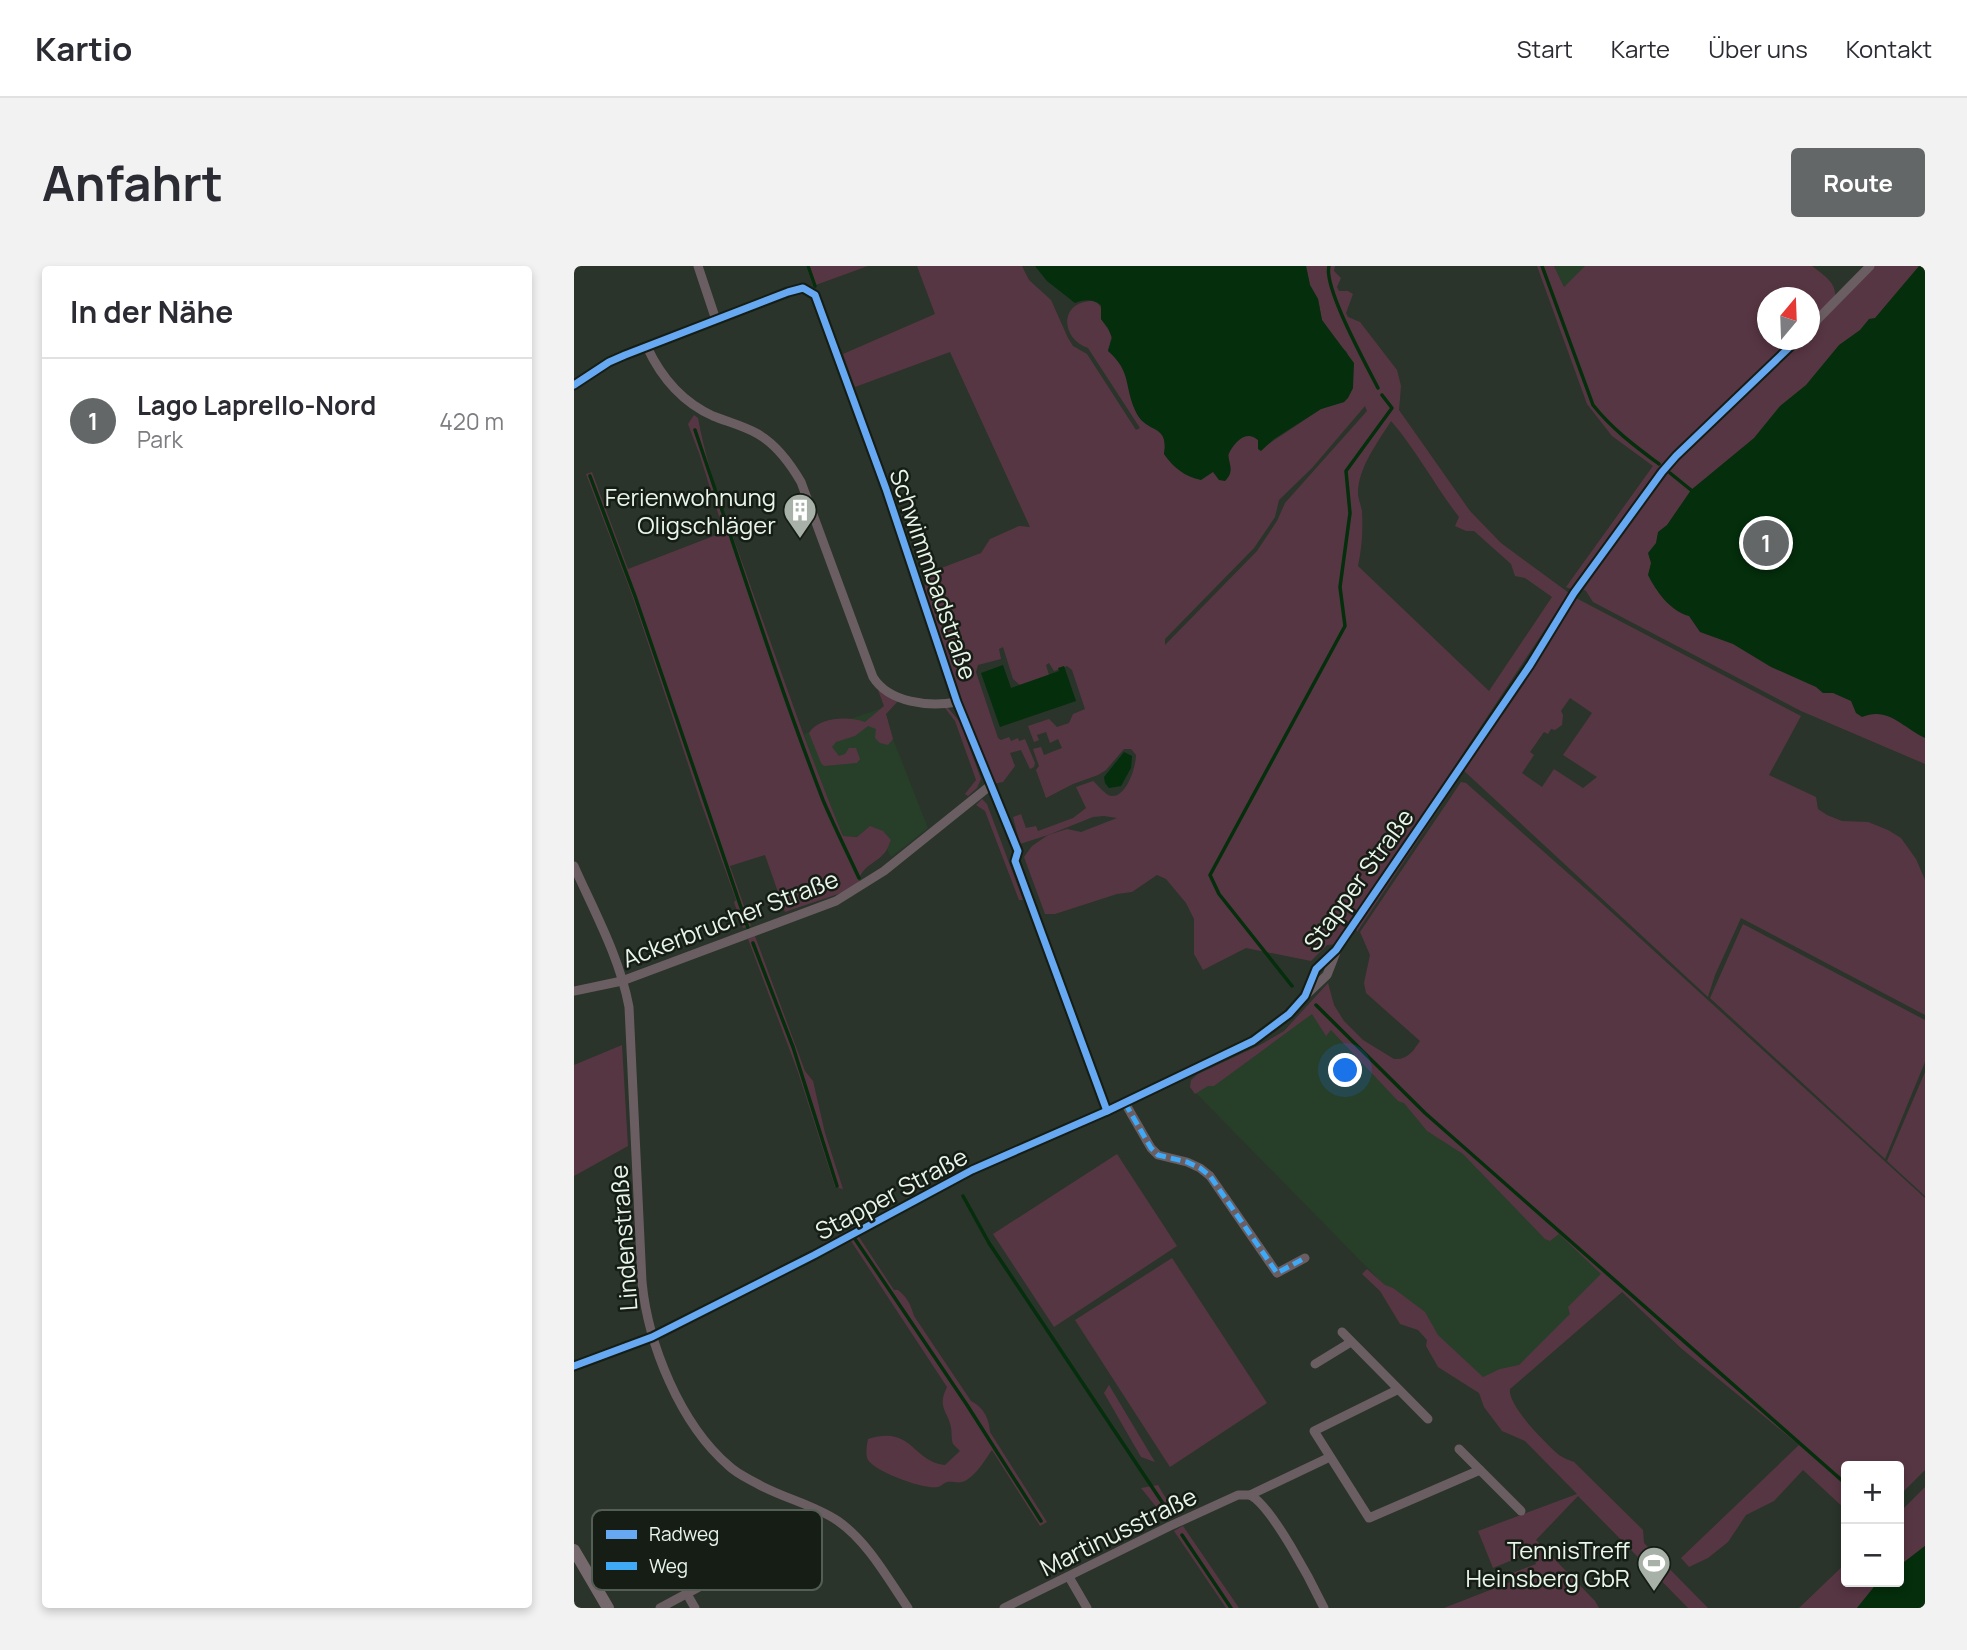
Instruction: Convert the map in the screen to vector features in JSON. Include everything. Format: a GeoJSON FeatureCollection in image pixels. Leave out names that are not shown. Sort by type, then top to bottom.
{"type":"FeatureCollection","features":[{"type":"Feature","properties":{"kind":"street"},"geometry":{"type":"LineString","coordinates":[[698,266],[716,320]]}},
{"type":"Feature","properties":{"kind":"street"},"geometry":{"type":"LineString","coordinates":[[1820,317],[1870,266]]}},
{"type":"Feature","properties":{"kind":"street","name":"Schwimmbadstraße"},"geometry":{"type":"LineString","coordinates":[[574,386],[609,362],[797,289],[809,289],[815,295],[881,477],[957,702],[1018,851],[1015,861],[1107,1111]]}},
{"type":"Feature","properties":{"kind":"street"},"geometry":{"type":"LineString","coordinates":[[647,347],[656,367],[686,400],[701,410],[759,435],[783,454],[793,468],[801,482],[873,677],[879,686],[898,697],[923,703],[957,702]]}},
{"type":"Feature","properties":{"kind":"street","name":"Stapper Straße"},"geometry":{"type":"LineString","coordinates":[[574,1366],[652,1337],[814,1255],[972,1170],[1107,1111],[1265,1034],[1282,1021],[1305,996],[1316,969],[1336,950],[1529,666],[1574,593],[1654,482],[1676,456],[1787,350]]}},
{"type":"Feature","properties":{"kind":"street","name":"Ackerbrucher Straße"},"geometry":{"type":"LineString","coordinates":[[574,991],[622,981],[836,901],[884,872],[991,785]]}},
{"type":"Feature","properties":{"kind":"street","name":"Lindenstraße"},"geometry":{"type":"LineString","coordinates":[[574,866],[622,981],[630,1020],[642,1282],[646,1317],[652,1337],[696,1431],[730,1468],[760,1485],[819,1510]]}},
{"type":"Feature","properties":{"kind":"street"},"geometry":{"type":"LineString","coordinates":[[1125,1102],[1151,1148],[1158,1155],[1187,1162],[1210,1176],[1277,1273],[1305,1258]]}},
{"type":"Feature","properties":{"kind":"street"},"geometry":{"type":"LineString","coordinates":[[1342,1332],[1428,1419]]}},
{"type":"Feature","properties":{"kind":"street"},"geometry":{"type":"LineString","coordinates":[[1315,1364],[1351,1342]]}},
{"type":"Feature","properties":{"kind":"street"},"geometry":{"type":"LineString","coordinates":[[1397,1390],[1314,1431],[1369,1518],[1480,1470]]}},
{"type":"Feature","properties":{"kind":"street"},"geometry":{"type":"LineString","coordinates":[[1459,1449],[1521,1511]]}},
{"type":"Feature","properties":{"kind":"street","name":"Martinusstraße"},"geometry":{"type":"LineString","coordinates":[[1004,1608],[1227,1500],[1250,1494],[1330,1457]]}},
{"type":"Feature","properties":{"kind":"street"},"geometry":{"type":"LineString","coordinates":[[1250,1494],[1259,1501],[1291,1548],[1324,1608]]}},
{"type":"Feature","properties":{"kind":"street","name":"Lindenstraße"},"geometry":{"type":"LineString","coordinates":[[822,1512],[838,1520],[856,1536],[908,1608]]}},
{"type":"Feature","properties":{"kind":"street"},"geometry":{"type":"LineString","coordinates":[[574,1550],[592,1581]]}},
{"type":"Feature","properties":{"kind":"street"},"geometry":{"type":"LineString","coordinates":[[1069,1577],[1087,1608]]}},
{"type":"Feature","properties":{"kind":"street"},"geometry":{"type":"LineString","coordinates":[[597,1590],[608,1608]]}},
{"type":"Feature","properties":{"kind":"street"},"geometry":{"type":"LineString","coordinates":[[660,1608],[694,1590]]}},
{"type":"Feature","properties":{"kind":"street"},"geometry":{"type":"LineString","coordinates":[[687,1594],[695,1608]]}},
{"type":"Feature","properties":{"kind":"shaded area"},"geometry":{"type":"Polygon","coordinates":[[[806,266],[868,266],[813,286],[806,266]]]}},
{"type":"Feature","properties":{"kind":"shaded area"},"geometry":{"type":"Polygon","coordinates":[[[917,266],[1022,266],[1029,280],[1051,300],[1073,346],[1087,354],[1136,430],[1140,428],[1088,348],[1072,337],[1068,329],[1069,313],[1075,306],[1096,301],[1102,309],[1101,319],[1112,335],[1108,350],[1120,362],[1125,372],[1137,414],[1161,433],[1165,444],[1164,454],[1174,466],[1201,479],[1229,460],[1231,449],[1244,436],[1253,436],[1258,440],[1258,449],[1264,447],[1321,409],[1344,402],[1353,388],[1347,352],[1338,344],[1322,320],[1318,299],[1310,285],[1306,266],[1335,266],[1334,271],[1341,278],[1337,287],[1339,291],[1353,294],[1346,313],[1348,317],[1360,322],[1397,370],[1401,386],[1399,410],[1470,511],[1501,543],[1569,593],[1337,944],[1327,945],[1311,961],[1246,948],[1203,970],[1194,954],[1194,919],[1186,903],[1166,879],[1157,875],[1132,892],[1117,894],[1055,914],[1045,914],[1024,857],[1032,846],[1048,835],[1020,844],[1013,817],[1021,814],[1026,828],[1036,826],[1038,831],[1073,818],[1086,808],[1076,787],[1093,781],[1109,795],[1117,795],[1130,780],[1136,755],[1131,749],[1124,749],[1106,770],[1046,798],[1036,770],[1039,766],[1033,749],[1041,747],[1044,755],[1062,748],[1058,739],[1050,743],[1046,732],[1037,735],[1039,740],[1034,742],[1028,726],[1049,719],[1057,727],[1069,723],[1073,714],[1085,709],[1072,670],[1067,666],[1054,671],[1049,663],[1046,665],[1049,675],[1020,685],[1013,679],[1003,647],[999,649],[1001,659],[978,665],[976,672],[998,738],[1001,740],[1009,737],[1011,741],[1025,739],[1035,763],[1030,769],[1021,750],[1010,753],[1015,766],[1003,782],[993,784],[968,719],[925,589],[925,580],[936,570],[981,553],[990,539],[1019,526],[1030,527],[950,352],[855,387],[843,354],[935,314],[917,266]],[[1365,406],[1312,468],[1279,500],[1275,517],[1254,548],[1165,639],[1165,645],[1257,551],[1277,521],[1285,503],[1367,411],[1365,406]],[[1391,421],[1375,447],[1359,485],[1362,525],[1358,566],[1489,691],[1552,597],[1525,578],[1515,576],[1511,564],[1474,531],[1455,526],[1459,517],[1391,421]],[[1093,817],[1048,835],[1067,829],[1081,832],[1117,818],[1093,817]]]}},
{"type":"Feature","properties":{"kind":"shaded area"},"geometry":{"type":"Polygon","coordinates":[[[1035,266],[1306,266],[1310,285],[1318,299],[1322,320],[1354,363],[1353,388],[1344,402],[1321,409],[1274,439],[1261,451],[1258,449],[1258,440],[1253,437],[1240,439],[1228,455],[1230,472],[1225,481],[1219,480],[1213,472],[1201,480],[1190,476],[1175,467],[1164,454],[1165,444],[1161,433],[1137,414],[1121,366],[1108,351],[1112,338],[1101,319],[1101,305],[1088,300],[1075,303],[1047,281],[1035,266]]]}},
{"type":"Feature","properties":{"kind":"shaded area"},"geometry":{"type":"Polygon","coordinates":[[[1537,266],[1554,266],[1564,287],[1585,266],[1812,266],[1828,279],[1834,288],[1835,298],[1820,312],[1820,287],[1757,287],[1757,350],[1781,350],[1703,425],[1783,350],[1820,350],[1820,314],[1865,266],[1925,266],[1925,764],[1801,711],[1593,602],[1586,591],[1577,586],[1621,520],[1571,589],[1566,587],[1653,466],[1612,436],[1587,404],[1537,266]]]}},
{"type":"Feature","properties":{"kind":"shaded area"},"geometry":{"type":"Polygon","coordinates":[[[1554,266],[1585,266],[1564,287],[1554,266]]]}},
{"type":"Feature","properties":{"kind":"shaded area"},"geometry":{"type":"Polygon","coordinates":[[[1919,266],[1925,266],[1925,738],[1887,716],[1871,714],[1862,717],[1856,713],[1851,701],[1833,693],[1823,693],[1733,644],[1700,632],[1689,616],[1664,600],[1648,575],[1651,563],[1648,553],[1656,543],[1658,532],[1667,525],[1691,490],[1754,438],[1780,406],[1806,385],[1839,345],[1860,330],[1869,319],[1875,318],[1919,266]]]}},
{"type":"Feature","properties":{"kind":"shaded area"},"geometry":{"type":"Polygon","coordinates":[[[694,415],[698,418],[715,486],[730,530],[843,836],[857,837],[870,826],[883,831],[891,840],[886,851],[866,868],[859,882],[850,890],[785,912],[765,855],[730,866],[751,926],[743,928],[734,902],[736,900],[632,595],[586,474],[592,472],[628,569],[724,532],[688,424],[694,415]]]}},
{"type":"Feature","properties":{"kind":"shaded area"},"geometry":{"type":"Polygon","coordinates":[[[1576,598],[1801,716],[1769,775],[1816,797],[1818,809],[1827,815],[1842,821],[1868,822],[1888,830],[1901,838],[1916,859],[1925,880],[1925,1015],[1741,918],[1708,997],[1462,769],[1576,598]],[[1570,698],[1561,711],[1562,725],[1555,730],[1551,729],[1548,734],[1544,732],[1530,752],[1534,755],[1522,773],[1542,787],[1554,769],[1583,788],[1597,777],[1563,755],[1592,713],[1570,698]]]}},
{"type":"Feature","properties":{"kind":"shaded area"},"geometry":{"type":"Polygon","coordinates":[[[1003,665],[1011,688],[1059,671],[1058,668],[1064,666],[1076,701],[1000,727],[981,673],[1003,665]]]}},
{"type":"Feature","properties":{"kind":"shaded area"},"geometry":{"type":"Polygon","coordinates":[[[878,690],[900,699],[886,714],[893,739],[888,745],[880,743],[875,738],[876,729],[868,726],[855,736],[836,742],[832,747],[839,756],[845,754],[849,748],[856,748],[860,759],[857,763],[824,766],[809,733],[820,724],[835,719],[865,722],[884,706],[878,690]]]}},
{"type":"Feature","properties":{"kind":"shaded area"},"geometry":{"type":"Polygon","coordinates":[[[895,704],[886,714],[928,828],[891,857],[887,849],[891,840],[870,826],[857,837],[843,836],[804,734],[895,704]]]}},
{"type":"Feature","properties":{"kind":"shaded area"},"geometry":{"type":"Polygon","coordinates":[[[945,708],[960,722],[981,779],[977,788],[968,796],[965,794],[976,780],[955,721],[945,708]]]}},
{"type":"Feature","properties":{"kind":"shaded area"},"geometry":{"type":"Polygon","coordinates":[[[1124,752],[1132,756],[1131,768],[1121,786],[1109,788],[1104,777],[1124,752]]]}},
{"type":"Feature","properties":{"kind":"shaded area"},"geometry":{"type":"Polygon","coordinates":[[[1457,782],[1357,932],[1356,928],[1451,785],[1457,782]]]}},
{"type":"Feature","properties":{"kind":"shaded area"},"geometry":{"type":"Polygon","coordinates":[[[1461,782],[1466,783],[1925,1198],[1925,1470],[1904,1491],[1904,1461],[1841,1461],[1841,1505],[1803,1470],[1774,1501],[1746,1515],[1728,1542],[1708,1558],[1689,1567],[1681,1558],[1799,1445],[1682,1349],[1622,1292],[1510,1389],[1511,1396],[1537,1434],[1559,1455],[1574,1462],[1643,1530],[1644,1543],[1708,1608],[1688,1608],[1578,1496],[1536,1540],[1599,1608],[1444,1608],[1513,1581],[1510,1574],[1536,1564],[1532,1552],[1493,1568],[1478,1531],[1577,1494],[1525,1441],[1502,1431],[1484,1407],[1479,1393],[1438,1367],[1426,1346],[1427,1340],[1418,1330],[1400,1324],[1380,1291],[1362,1274],[1367,1269],[1385,1285],[1425,1312],[1438,1335],[1483,1377],[1500,1369],[1519,1365],[1570,1314],[1568,1307],[1601,1274],[1559,1234],[1550,1241],[1545,1239],[1463,1154],[1427,1131],[1404,1103],[1398,1101],[1331,1030],[1326,1036],[1312,1014],[1214,1086],[1208,1086],[1195,1094],[1190,1087],[1191,1080],[1198,1074],[1284,1031],[1328,983],[1334,1005],[1344,1021],[1363,1040],[1394,1059],[1407,1056],[1420,1041],[1366,993],[1364,983],[1370,955],[1360,932],[1461,782]]]}},
{"type":"Feature","properties":{"kind":"shaded area"},"geometry":{"type":"Polygon","coordinates":[[[982,799],[987,804],[1023,900],[1019,900],[985,811],[976,805],[982,799]]]}},
{"type":"Feature","properties":{"kind":"shaded area"},"geometry":{"type":"Polygon","coordinates":[[[1743,924],[1925,1020],[1925,1062],[1885,1159],[1710,998],[1743,924]]]}},
{"type":"Feature","properties":{"kind":"shaded area"},"geometry":{"type":"Polygon","coordinates":[[[755,936],[805,1071],[813,1081],[825,1133],[843,1189],[835,1187],[798,1072],[748,939],[755,936]]]}},
{"type":"Feature","properties":{"kind":"shaded area"},"geometry":{"type":"Polygon","coordinates":[[[1314,999],[1610,1282],[1492,1395],[1190,1087],[1191,1080],[1198,1074],[1284,1031],[1314,999]]]}},
{"type":"Feature","properties":{"kind":"shaded area"},"geometry":{"type":"Polygon","coordinates":[[[622,1045],[628,1146],[574,1176],[574,1065],[622,1045]]]}},
{"type":"Feature","properties":{"kind":"shaded area"},"geometry":{"type":"Polygon","coordinates":[[[1925,1072],[1925,1196],[1887,1161],[1925,1072]]]}},
{"type":"Feature","properties":{"kind":"shaded area"},"geometry":{"type":"Polygon","coordinates":[[[1117,1154],[1177,1246],[1054,1327],[993,1234],[1117,1154]]]}},
{"type":"Feature","properties":{"kind":"shaded area"},"geometry":{"type":"Polygon","coordinates":[[[857,1234],[894,1290],[898,1290],[906,1298],[914,1316],[971,1401],[985,1414],[990,1432],[1047,1522],[1040,1526],[992,1450],[968,1479],[947,1482],[938,1487],[922,1486],[901,1479],[880,1470],[868,1460],[868,1439],[883,1436],[903,1440],[925,1458],[945,1465],[960,1451],[953,1444],[951,1427],[943,1404],[947,1387],[849,1238],[857,1234]]]}},
{"type":"Feature","properties":{"kind":"shaded area"},"geometry":{"type":"Polygon","coordinates":[[[1172,1258],[1267,1403],[1170,1467],[1075,1320],[1172,1258]]]}},
{"type":"Feature","properties":{"kind":"shaded area"},"geometry":{"type":"Polygon","coordinates":[[[1109,1385],[1155,1462],[1141,1457],[1104,1393],[1109,1385]]]}},
{"type":"Feature","properties":{"kind":"shaded area"},"geometry":{"type":"Polygon","coordinates":[[[1158,1485],[1175,1514],[1166,1519],[1141,1488],[1158,1485]]]}},
{"type":"Feature","properties":{"kind":"shaded area"},"geometry":{"type":"Polygon","coordinates":[[[1925,1487],[1925,1546],[1904,1562],[1904,1524],[1904,1508],[1925,1487]]]}},
{"type":"Feature","properties":{"kind":"shaded area"},"geometry":{"type":"Polygon","coordinates":[[[1183,1526],[1239,1608],[1226,1608],[1174,1531],[1183,1526]]]}},
{"type":"Feature","properties":{"kind":"shaded area"},"geometry":{"type":"Polygon","coordinates":[[[1925,1546],[1925,1608],[1857,1608],[1874,1587],[1904,1587],[1904,1562],[1925,1546]]]}},
{"type":"Feature","properties":{"kind":"shaded area"},"geometry":{"type":"Polygon","coordinates":[[[1841,1568],[1841,1587],[1874,1587],[1857,1608],[1799,1608],[1841,1568]]]}},
{"type":"Feature","properties":{"kind":"waterway"},"geometry":{"type":"LineString","coordinates":[[808,266],[815,286]]}},
{"type":"Feature","properties":{"kind":"waterway"},"geometry":{"type":"LineString","coordinates":[[1329,266],[1329,276],[1339,308],[1378,388]]}},
{"type":"Feature","properties":{"kind":"waterway"},"geometry":{"type":"LineString","coordinates":[[1542,266],[1593,405],[1616,429],[1659,464]]}},
{"type":"Feature","properties":{"kind":"waterway"},"geometry":{"type":"LineString","coordinates":[[1292,986],[1219,894],[1210,875],[1345,626],[1340,587],[1350,513],[1346,471],[1392,408],[1382,395]]}},
{"type":"Feature","properties":{"kind":"waterway"},"geometry":{"type":"LineString","coordinates":[[695,430],[806,754],[823,800],[859,878]]}},
{"type":"Feature","properties":{"kind":"waterway"},"geometry":{"type":"LineString","coordinates":[[1670,473],[1691,490]]}},
{"type":"Feature","properties":{"kind":"waterway"},"geometry":{"type":"LineString","coordinates":[[590,476],[635,596],[748,928]]}},
{"type":"Feature","properties":{"kind":"waterway"},"geometry":{"type":"LineString","coordinates":[[753,943],[793,1047],[837,1186]]}},
{"type":"Feature","properties":{"kind":"waterway"},"geometry":{"type":"LineString","coordinates":[[1316,1005],[1425,1113],[1841,1480]]}},
{"type":"Feature","properties":{"kind":"waterway"},"geometry":{"type":"LineString","coordinates":[[963,1196],[989,1243],[1170,1514]]}},
{"type":"Feature","properties":{"kind":"waterway"},"geometry":{"type":"LineString","coordinates":[[855,1239],[1041,1521]]}},
{"type":"Feature","properties":{"kind":"waterway"},"geometry":{"type":"LineString","coordinates":[[1182,1535],[1231,1608]]}},
{"type":"Feature","properties":{"kind":"marked path"},"geometry":{"type":"LineString","coordinates":[[1125,1103],[1151,1148],[1158,1155],[1187,1162],[1210,1176],[1277,1273],[1305,1258]]}},
{"type":"Feature","properties":{"kind":"cycle path"},"geometry":{"type":"LineString","coordinates":[[574,385],[625,355],[788,292],[803,288],[815,295],[886,489],[957,702],[1018,851],[1015,861],[1107,1111]]}},
{"type":"Feature","properties":{"kind":"cycle path"},"geometry":{"type":"LineString","coordinates":[[574,1366],[652,1337],[814,1255],[972,1170],[1107,1111],[1253,1041],[1289,1014],[1305,996],[1316,969],[1336,950],[1530,665],[1574,593],[1662,472],[1787,350]]}},
{"type":"Feature","properties":{"kind":"place","name":"Ferienwohnung Oligschläger"},"geometry":{"type":"Point","coordinates":[800,540]}},
{"type":"Feature","properties":{"kind":"place","name":"Lago Laprello-Nord"},"geometry":{"type":"Point","coordinates":[1766,543]}},
{"type":"Feature","properties":{"kind":"place","name":"TennisTreff Heinsberg GbR"},"geometry":{"type":"Point","coordinates":[1654,1593]}}]}
